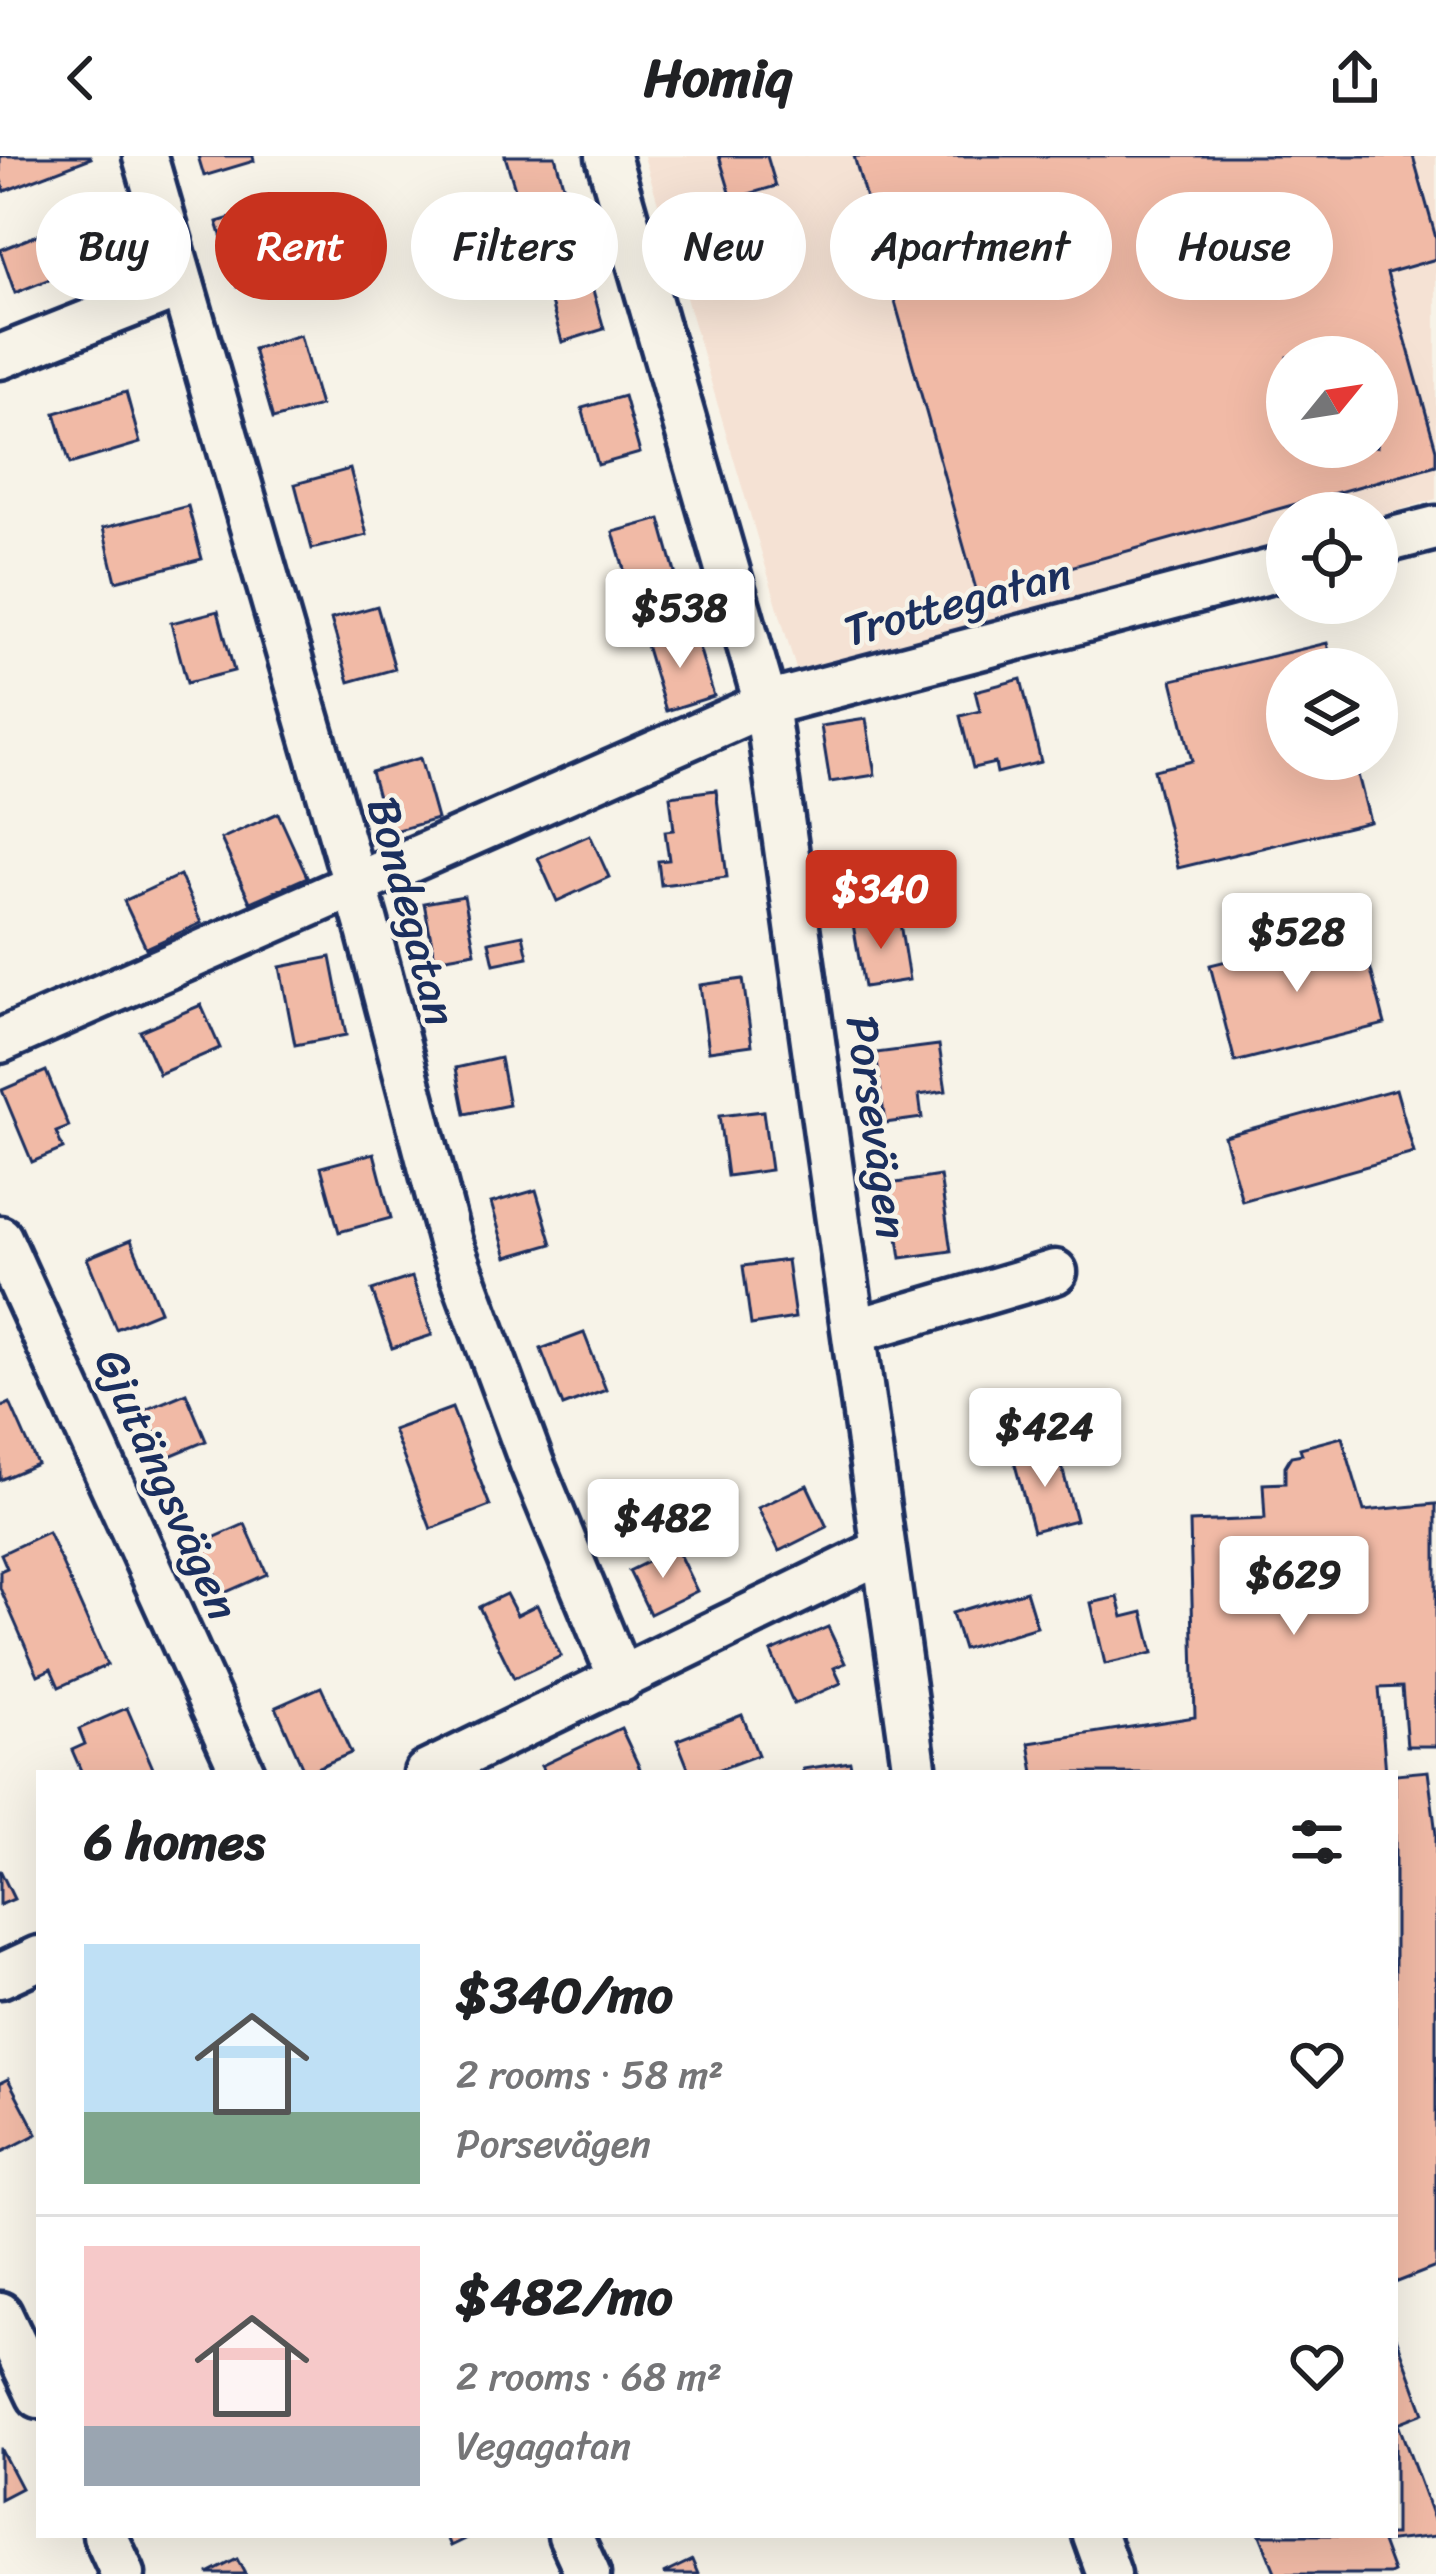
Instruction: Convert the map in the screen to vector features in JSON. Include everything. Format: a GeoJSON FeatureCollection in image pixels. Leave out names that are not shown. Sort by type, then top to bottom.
{"type":"FeatureCollection","features":[{"type":"Feature","properties":{"kind":"street","name":"Bondegatan"},"geometry":{"type":"LineString","coordinates":[[146,156],[156,192]]}},
{"type":"Feature","properties":{"kind":"street","name":"Porsevägen"},"geometry":{"type":"LineString","coordinates":[[608,156],[766,704],[915,1770]]}},
{"type":"Feature","properties":{"kind":"street"},"geometry":{"type":"LineString","coordinates":[[0,357],[144,300]]}},
{"type":"Feature","properties":{"kind":"street","name":"Bondegatan"},"geometry":{"type":"LineString","coordinates":[[186,300],[356,888],[450,1242],[532,1464],[621,1680]]}},
{"type":"Feature","properties":{"kind":"street"},"geometry":{"type":"LineString","coordinates":[[1398,538],[1436,528]]}},
{"type":"Feature","properties":{"kind":"street","name":"Trottegatan"},"geometry":{"type":"LineString","coordinates":[[0,1042],[766,704],[1266,573]]}},
{"type":"Feature","properties":{"kind":"street","name":"Gjutängsvägen"},"geometry":{"type":"LineString","coordinates":[[0,1238],[241,1770]]}},
{"type":"Feature","properties":{"kind":"street"},"geometry":{"type":"LineString","coordinates":[[855,1331],[1055,1272]]}},
{"type":"Feature","properties":{"kind":"street"},"geometry":{"type":"LineString","coordinates":[[432,1770],[883,1551]]}},
{"type":"Feature","properties":{"kind":"street"},"geometry":{"type":"LineString","coordinates":[[0,1976],[36,1959]]}},
{"type":"Feature","properties":{"kind":"street"},"geometry":{"type":"LineString","coordinates":[[0,2314],[36,2390]]}},
{"type":"Feature","properties":{"kind":"street"},"geometry":{"type":"LineString","coordinates":[[106,2538],[124,2574]]}},
{"type":"Feature","properties":{"kind":"street"},"geometry":{"type":"LineString","coordinates":[[572,2538],[588,2574]]}},
{"type":"Feature","properties":{"kind":"street"},"geometry":{"type":"LineString","coordinates":[[1096,2538],[1109,2574]]}},
{"type":"Feature","properties":{"kind":"shaded area"},"geometry":{"type":"Polygon","coordinates":[[[644,156],[1436,156],[1436,499],[1398,511],[1398,492],[1266,492],[1266,549],[1043,615],[796,669],[687,300],[806,300],[806,192],[655,192],[644,156]]]}},
{"type":"Feature","properties":{"kind":"building"},"geometry":{"type":"Polygon","coordinates":[[[0,156],[90,156],[91,158],[5,191],[0,156]]]}},
{"type":"Feature","properties":{"kind":"building"},"geometry":{"type":"Polygon","coordinates":[[[198,156],[253,156],[254,161],[204,176],[198,156]]]}},
{"type":"Feature","properties":{"kind":"building"},"geometry":{"type":"Polygon","coordinates":[[[505,156],[555,156],[565,192],[516,192],[505,156]]]}},
{"type":"Feature","properties":{"kind":"building"},"geometry":{"type":"Polygon","coordinates":[[[719,156],[767,156],[776,186],[730,192],[719,156]]]}},
{"type":"Feature","properties":{"kind":"building"},"geometry":{"type":"Polygon","coordinates":[[[854,156],[1413,156],[1436,238],[1436,259],[1387,273],[1436,449],[1436,465],[1339,492],[1266,492],[1266,512],[977,593],[895,300],[1112,300],[1112,192],[864,192],[854,156]]]}},
{"type":"Feature","properties":{"kind":"building"},"geometry":{"type":"Polygon","coordinates":[[[36,236],[36,285],[15,293],[0,250],[36,236]]]}},
{"type":"Feature","properties":{"kind":"building"},"geometry":{"type":"Polygon","coordinates":[[[550,300],[596,300],[604,329],[562,342],[550,300]]]}},
{"type":"Feature","properties":{"kind":"building"},"geometry":{"type":"Polygon","coordinates":[[[300,335],[320,406],[273,419],[253,349],[300,335]]]}},
{"type":"Feature","properties":{"kind":"building"},"geometry":{"type":"Polygon","coordinates":[[[126,392],[140,443],[70,464],[55,413],[126,392]]]}},
{"type":"Feature","properties":{"kind":"building"},"geometry":{"type":"Polygon","coordinates":[[[624,396],[640,453],[598,465],[582,408],[624,396]]]}},
{"type":"Feature","properties":{"kind":"building"},"geometry":{"type":"Polygon","coordinates":[[[350,469],[367,535],[312,549],[295,484],[350,469]]]}},
{"type":"Feature","properties":{"kind":"building"},"geometry":{"type":"Polygon","coordinates":[[[188,506],[202,559],[116,581],[103,528],[188,506]]]}},
{"type":"Feature","properties":{"kind":"building"},"geometry":{"type":"Polygon","coordinates":[[[660,519],[676,576],[630,590],[613,532],[660,519]]]}},
{"type":"Feature","properties":{"kind":"building"},"geometry":{"type":"Polygon","coordinates":[[[377,606],[395,669],[349,682],[331,619],[377,606]]]}},
{"type":"Feature","properties":{"kind":"building"},"geometry":{"type":"Polygon","coordinates":[[[218,611],[234,671],[187,683],[171,623],[218,611]]]}},
{"type":"Feature","properties":{"kind":"building"},"geometry":{"type":"Polygon","coordinates":[[[694,631],[714,696],[666,711],[646,645],[694,631]]]}},
{"type":"Feature","properties":{"kind":"building"},"geometry":{"type":"Polygon","coordinates":[[[1266,658],[1266,780],[1359,780],[1370,822],[1178,868],[1154,770],[1192,761],[1172,680],[1266,658]]]}},
{"type":"Feature","properties":{"kind":"building"},"geometry":{"type":"Polygon","coordinates":[[[1021,679],[1041,762],[997,773],[995,763],[973,768],[960,716],[980,711],[975,691],[1021,679]]]}},
{"type":"Feature","properties":{"kind":"building"},"geometry":{"type":"Polygon","coordinates":[[[866,719],[875,775],[830,782],[821,726],[866,719]]]}},
{"type":"Feature","properties":{"kind":"building"},"geometry":{"type":"Polygon","coordinates":[[[420,758],[437,819],[388,833],[371,772],[420,758]]]}},
{"type":"Feature","properties":{"kind":"building"},"geometry":{"type":"Polygon","coordinates":[[[716,790],[727,877],[661,885],[658,861],[669,860],[665,831],[674,830],[670,796],[716,790]]]}},
{"type":"Feature","properties":{"kind":"building"},"geometry":{"type":"Polygon","coordinates":[[[278,813],[307,877],[250,902],[221,839],[278,813]]]}},
{"type":"Feature","properties":{"kind":"building"},"geometry":{"type":"Polygon","coordinates":[[[590,835],[609,877],[557,901],[538,858],[590,835]]]}},
{"type":"Feature","properties":{"kind":"building"},"geometry":{"type":"Polygon","coordinates":[[[180,875],[201,923],[146,948],[124,901],[180,875]]]}},
{"type":"Feature","properties":{"kind":"building"},"geometry":{"type":"Polygon","coordinates":[[[464,896],[475,952],[435,959],[424,903],[464,896]]]}},
{"type":"Feature","properties":{"kind":"building"},"geometry":{"type":"Polygon","coordinates":[[[899,917],[909,980],[864,987],[853,924],[899,917]]]}},
{"type":"Feature","properties":{"kind":"building"},"geometry":{"type":"Polygon","coordinates":[[[1360,928],[1385,1024],[1235,1062],[1210,965],[1360,928]]]}},
{"type":"Feature","properties":{"kind":"building"},"geometry":{"type":"Polygon","coordinates":[[[523,935],[528,957],[494,964],[489,942],[523,935]]]}},
{"type":"Feature","properties":{"kind":"building"},"geometry":{"type":"Polygon","coordinates":[[[331,957],[346,1035],[295,1045],[280,967],[331,957]]]}},
{"type":"Feature","properties":{"kind":"building"},"geometry":{"type":"Polygon","coordinates":[[[743,979],[752,1045],[709,1051],[700,985],[743,979]]]}},
{"type":"Feature","properties":{"kind":"building"},"geometry":{"type":"Polygon","coordinates":[[[201,1005],[220,1048],[159,1074],[140,1031],[201,1005]]]}},
{"type":"Feature","properties":{"kind":"building"},"geometry":{"type":"Polygon","coordinates":[[[939,1045],[946,1091],[919,1095],[922,1118],[885,1123],[876,1053],[939,1045]]]}},
{"type":"Feature","properties":{"kind":"building"},"geometry":{"type":"Polygon","coordinates":[[[500,1058],[509,1105],[465,1114],[456,1068],[500,1058]]]}},
{"type":"Feature","properties":{"kind":"building"},"geometry":{"type":"Polygon","coordinates":[[[46,1071],[69,1127],[56,1132],[63,1149],[32,1162],[2,1090],[46,1071]]]}},
{"type":"Feature","properties":{"kind":"building"},"geometry":{"type":"Polygon","coordinates":[[[1396,1089],[1414,1153],[1242,1201],[1224,1136],[1396,1089]]]}},
{"type":"Feature","properties":{"kind":"building"},"geometry":{"type":"Polygon","coordinates":[[[763,1111],[771,1170],[727,1176],[719,1116],[763,1111]]]}},
{"type":"Feature","properties":{"kind":"building"},"geometry":{"type":"Polygon","coordinates":[[[374,1153],[391,1218],[339,1232],[321,1167],[374,1153]]]}},
{"type":"Feature","properties":{"kind":"building"},"geometry":{"type":"Polygon","coordinates":[[[940,1176],[951,1251],[901,1258],[890,1184],[940,1176]]]}},
{"type":"Feature","properties":{"kind":"building"},"geometry":{"type":"Polygon","coordinates":[[[536,1190],[552,1244],[507,1257],[491,1203],[536,1190]]]}},
{"type":"Feature","properties":{"kind":"building"},"geometry":{"type":"Polygon","coordinates":[[[131,1240],[160,1311],[116,1329],[87,1258],[131,1240]]]}},
{"type":"Feature","properties":{"kind":"building"},"geometry":{"type":"Polygon","coordinates":[[[787,1260],[795,1318],[751,1325],[743,1266],[787,1260]]]}},
{"type":"Feature","properties":{"kind":"building"},"geometry":{"type":"Polygon","coordinates":[[[412,1277],[432,1335],[392,1348],[372,1290],[412,1277]]]}},
{"type":"Feature","properties":{"kind":"building"},"geometry":{"type":"Polygon","coordinates":[[[584,1333],[606,1390],[563,1406],[541,1349],[584,1333]]]}},
{"type":"Feature","properties":{"kind":"building"},"geometry":{"type":"Polygon","coordinates":[[[186,1393],[206,1441],[165,1458],[145,1410],[186,1393]]]}},
{"type":"Feature","properties":{"kind":"building"},"geometry":{"type":"Polygon","coordinates":[[[10,1403],[37,1464],[0,1480],[0,1408],[10,1403]]]}},
{"type":"Feature","properties":{"kind":"building"},"geometry":{"type":"Polygon","coordinates":[[[452,1408],[490,1506],[431,1529],[393,1430],[452,1408]]]}},
{"type":"Feature","properties":{"kind":"building"},"geometry":{"type":"Polygon","coordinates":[[[1342,1437],[1364,1511],[1436,1504],[1436,1746],[1407,1746],[1402,1687],[1379,1688],[1386,1770],[1034,1770],[1029,1743],[1195,1717],[1190,1522],[1265,1519],[1263,1484],[1285,1483],[1285,1466],[1291,1456],[1302,1454],[1300,1448],[1342,1437]]]}},
{"type":"Feature","properties":{"kind":"building"},"geometry":{"type":"Polygon","coordinates":[[[1057,1449],[1076,1520],[1033,1531],[1014,1461],[1057,1449]]]}},
{"type":"Feature","properties":{"kind":"building"},"geometry":{"type":"Polygon","coordinates":[[[807,1485],[827,1527],[779,1551],[758,1508],[807,1485]]]}},
{"type":"Feature","properties":{"kind":"building"},"geometry":{"type":"Polygon","coordinates":[[[245,1524],[267,1574],[224,1593],[202,1543],[245,1524]]]}},
{"type":"Feature","properties":{"kind":"building"},"geometry":{"type":"Polygon","coordinates":[[[48,1532],[107,1665],[59,1687],[51,1669],[38,1675],[0,1588],[0,1571],[7,1568],[1,1554],[48,1532]]]}},
{"type":"Feature","properties":{"kind":"building"},"geometry":{"type":"Polygon","coordinates":[[[676,1548],[697,1591],[650,1614],[629,1571],[676,1548]]]}},
{"type":"Feature","properties":{"kind":"building"},"geometry":{"type":"Polygon","coordinates":[[[1026,1591],[1037,1627],[963,1649],[952,1613],[1026,1591]]]}},
{"type":"Feature","properties":{"kind":"building"},"geometry":{"type":"Polygon","coordinates":[[[506,1594],[517,1615],[537,1605],[561,1656],[514,1678],[479,1607],[506,1594]]]}},
{"type":"Feature","properties":{"kind":"building"},"geometry":{"type":"Polygon","coordinates":[[[1118,1597],[1123,1617],[1143,1612],[1153,1653],[1105,1664],[1091,1603],[1118,1597]]]}},
{"type":"Feature","properties":{"kind":"building"},"geometry":{"type":"Polygon","coordinates":[[[828,1627],[845,1663],[834,1668],[841,1683],[794,1704],[771,1652],[828,1627]]]}},
{"type":"Feature","properties":{"kind":"building"},"geometry":{"type":"Polygon","coordinates":[[[321,1687],[351,1753],[304,1770],[276,1707],[321,1687]]]}},
{"type":"Feature","properties":{"kind":"building"},"geometry":{"type":"Polygon","coordinates":[[[127,1708],[154,1770],[81,1770],[72,1750],[85,1744],[79,1729],[127,1708]]]}},
{"type":"Feature","properties":{"kind":"building"},"geometry":{"type":"Polygon","coordinates":[[[742,1715],[758,1755],[718,1770],[689,1770],[677,1740],[742,1715]]]}},
{"type":"Feature","properties":{"kind":"building"},"geometry":{"type":"Polygon","coordinates":[[[621,1728],[641,1770],[543,1770],[541,1766],[621,1728]]]}},
{"type":"Feature","properties":{"kind":"building"},"geometry":{"type":"Polygon","coordinates":[[[850,1762],[851,1770],[803,1770],[850,1762]]]}},
{"type":"Feature","properties":{"kind":"building"},"geometry":{"type":"Polygon","coordinates":[[[1428,1771],[1436,1834],[1436,2267],[1398,2282],[1398,1774],[1428,1771]]]}},
{"type":"Feature","properties":{"kind":"building"},"geometry":{"type":"Polygon","coordinates":[[[0,1870],[14,1899],[0,1905],[0,1870]]]}},
{"type":"Feature","properties":{"kind":"building"},"geometry":{"type":"Polygon","coordinates":[[[8,2079],[36,2135],[0,2153],[0,2083],[8,2079]]]}},
{"type":"Feature","properties":{"kind":"building"},"geometry":{"type":"Polygon","coordinates":[[[1398,2342],[1424,2413],[1398,2423],[1398,2342]]]}},
{"type":"Feature","properties":{"kind":"building"},"geometry":{"type":"Polygon","coordinates":[[[1398,2423],[1436,2536],[1382,2542],[1393,2572],[1389,2574],[1276,2574],[1261,2538],[1398,2538],[1398,2423]]]}},
{"type":"Feature","properties":{"kind":"building"},"geometry":{"type":"Polygon","coordinates":[[[0,2448],[21,2488],[0,2499],[0,2448]]]}},
{"type":"Feature","properties":{"kind":"building"},"geometry":{"type":"Polygon","coordinates":[[[237,2559],[245,2574],[208,2574],[237,2559]]]}},
{"type":"Feature","properties":{"kind":"building"},"geometry":{"type":"Polygon","coordinates":[[[692,2560],[698,2574],[663,2574],[692,2560]]]}}]}
